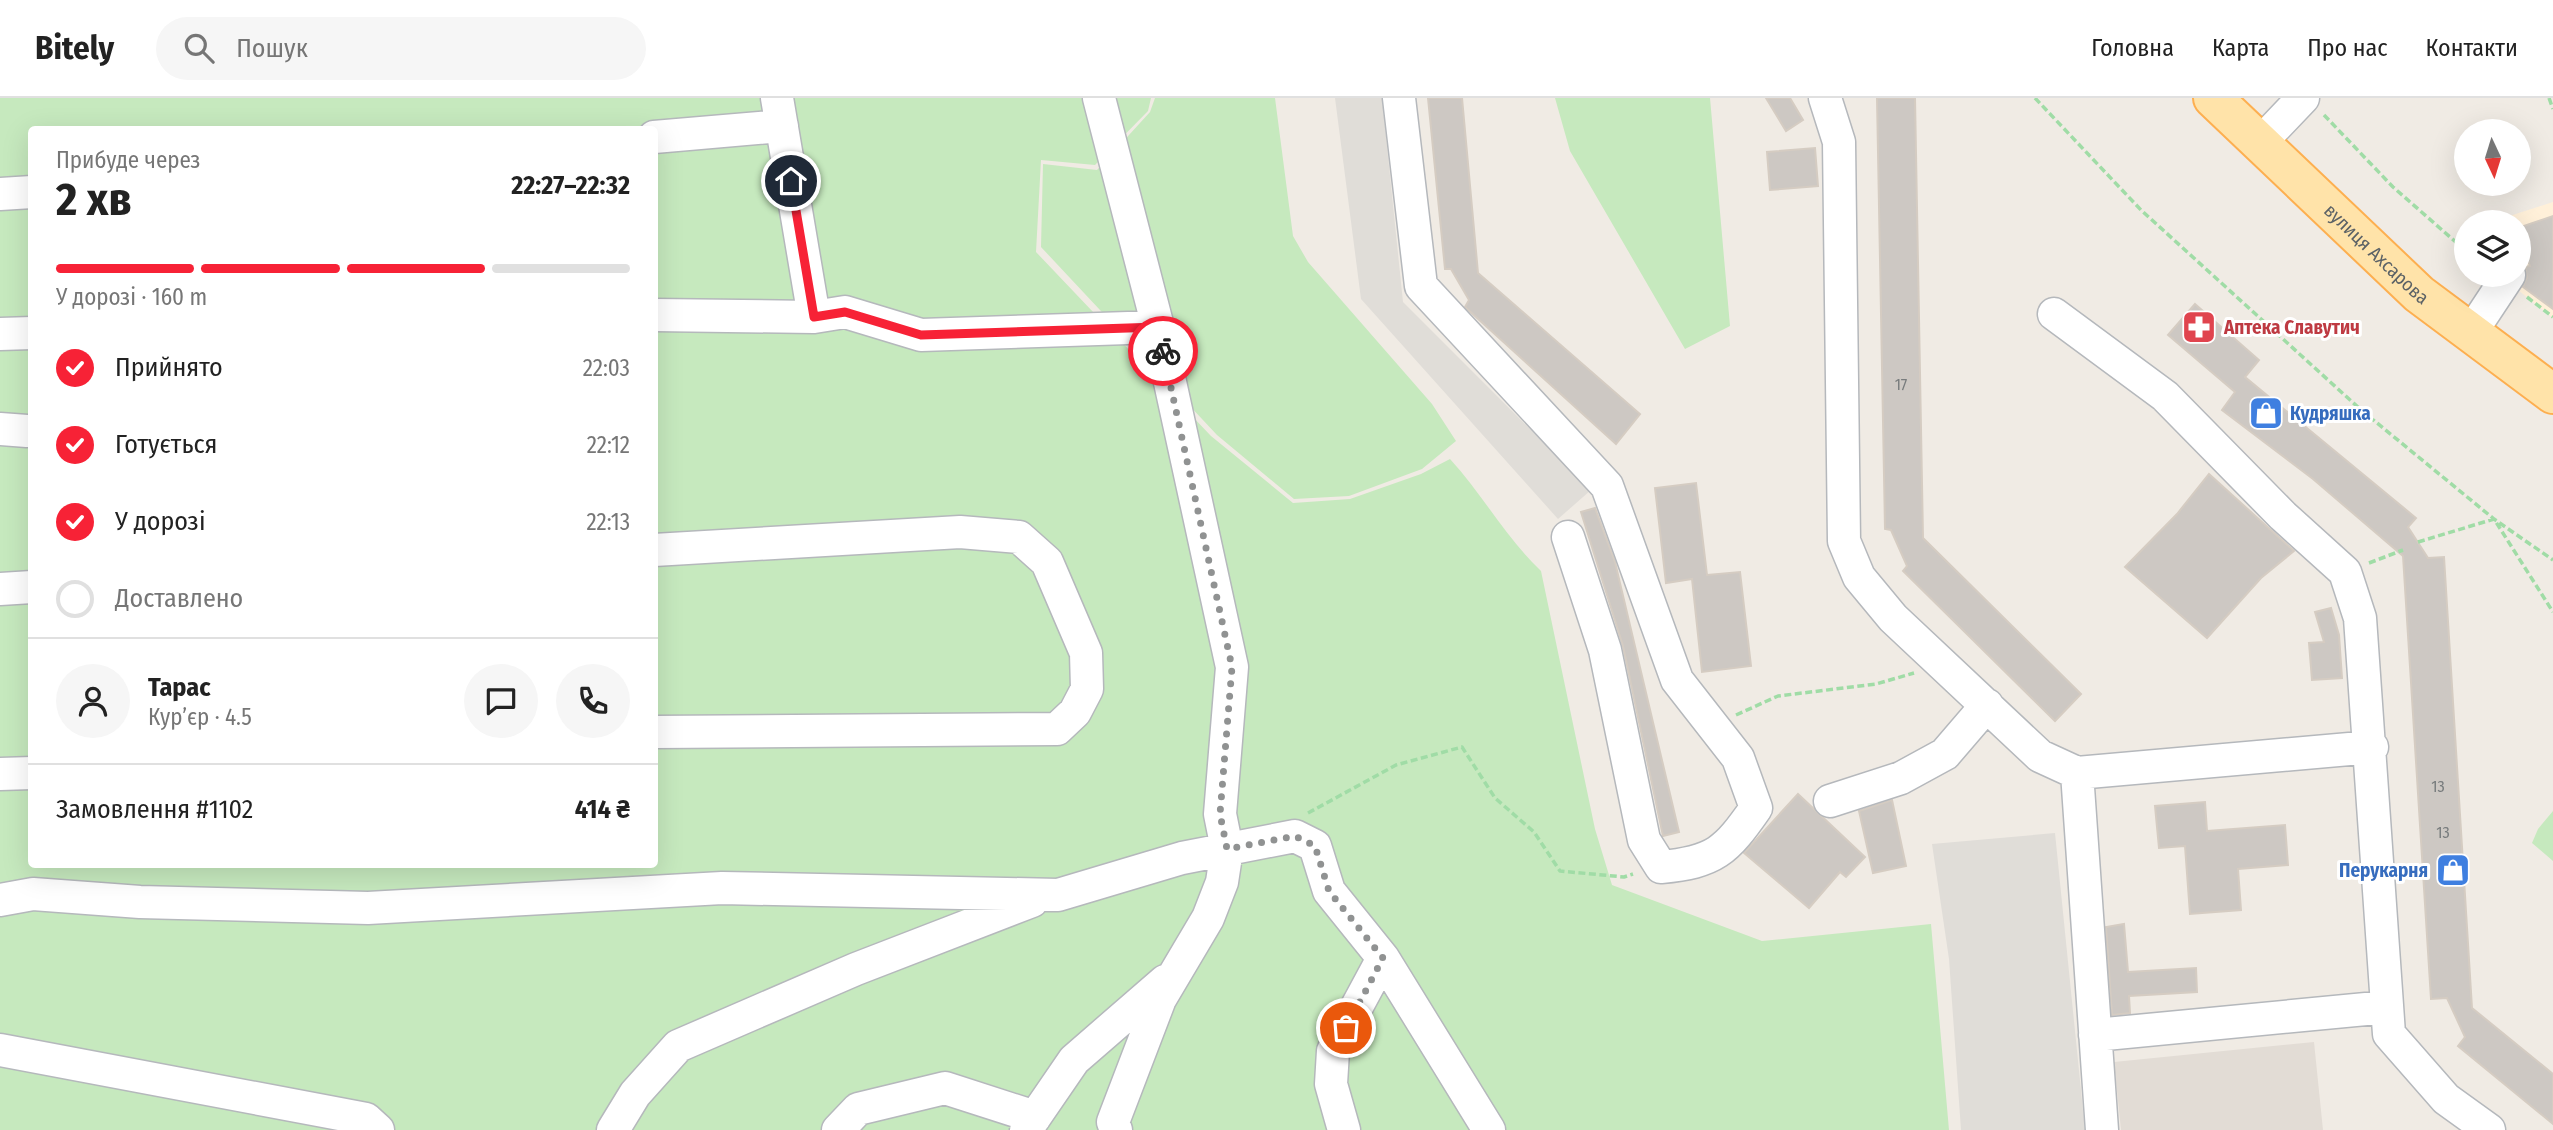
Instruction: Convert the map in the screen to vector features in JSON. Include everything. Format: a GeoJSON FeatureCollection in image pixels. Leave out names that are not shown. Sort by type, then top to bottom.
{"type":"FeatureCollection","features":[{"type":"Feature","properties":{"kind":"main road","name":"вулиця Ахсарова"},"geometry":{"type":"LineString","coordinates":[[2213,98],[2374,254],[2470,334],[2553,394]]}},
{"type":"Feature","properties":{"kind":"street"},"geometry":{"type":"LineString","coordinates":[[1098,98],[1158,327],[1232,667],[1220,814],[1256,843]]}},
{"type":"Feature","properties":{"kind":"street"},"geometry":{"type":"LineString","coordinates":[[1399,98],[1422,286],[1607,486],[1677,680],[1738,758],[1756,808],[1733,840],[1697,863],[1661,867],[1644,840],[1605,650],[1569,537]]}},
{"type":"Feature","properties":{"kind":"street"},"geometry":{"type":"LineString","coordinates":[[1825,98],[1839,142],[1844,541],[1859,578],[1893,618],[2040,757],[2077,772],[2371,747]]}},
{"type":"Feature","properties":{"kind":"street"},"geometry":{"type":"LineString","coordinates":[[2259,144],[2310,103]]}},
{"type":"Feature","properties":{"kind":"street"},"geometry":{"type":"LineString","coordinates":[[658,136],[780,112],[814,317]]}},
{"type":"Feature","properties":{"kind":"street"},"geometry":{"type":"LineString","coordinates":[[0,194],[28,192]]}},
{"type":"Feature","properties":{"kind":"street"},"geometry":{"type":"LineString","coordinates":[[2470,334],[2504,287]]}},
{"type":"Feature","properties":{"kind":"street"},"geometry":{"type":"LineString","coordinates":[[658,315],[814,317],[845,312],[921,335],[1158,327]]}},
{"type":"Feature","properties":{"kind":"street"},"geometry":{"type":"LineString","coordinates":[[2054,314],[2165,396],[2283,516],[2345,572],[2360,618],[2389,1034],[2446,1099],[2489,1130]]}},
{"type":"Feature","properties":{"kind":"street"},"geometry":{"type":"LineString","coordinates":[[0,334],[28,333]]}},
{"type":"Feature","properties":{"kind":"street"},"geometry":{"type":"LineString","coordinates":[[658,550],[960,532],[1019,537],[1047,562],[1086,653],[1087,689],[1075,712],[1057,729],[658,732]]}},
{"type":"Feature","properties":{"kind":"street"},"geometry":{"type":"LineString","coordinates":[[0,589],[28,587]]}},
{"type":"Feature","properties":{"kind":"street"},"geometry":{"type":"LineString","coordinates":[[1830,801],[1901,778],[1945,754],[1987,705]]}},
{"type":"Feature","properties":{"kind":"street"},"geometry":{"type":"LineString","coordinates":[[2077,772],[2102,1130]]}},
{"type":"Feature","properties":{"kind":"street"},"geometry":{"type":"LineString","coordinates":[[0,774],[28,773]]}},
{"type":"Feature","properties":{"kind":"street"},"geometry":{"type":"LineString","coordinates":[[1116,1130],[1113,1122],[1160,999],[1208,918],[1222,881],[1256,843]]}},
{"type":"Feature","properties":{"kind":"street"},"geometry":{"type":"LineString","coordinates":[[613,1130],[635,1094],[678,1046],[856,969],[1048,895],[1182,858],[1256,843],[1315,846],[1329,891],[1383,958],[1489,1130]]}},
{"type":"Feature","properties":{"kind":"street"},"geometry":{"type":"LineString","coordinates":[[0,900],[33,894],[140,902],[368,908],[722,888],[1048,895]]}},
{"type":"Feature","properties":{"kind":"street"},"geometry":{"type":"LineString","coordinates":[[1344,1130],[1331,1083],[1333,1051],[1383,958]]}},
{"type":"Feature","properties":{"kind":"street"},"geometry":{"type":"LineString","coordinates":[[838,1130],[858,1109],[945,1088],[1031,1124],[1074,1060],[1176,971]]}},
{"type":"Feature","properties":{"kind":"street"},"geometry":{"type":"LineString","coordinates":[[2095,1035],[2387,1007]]}},
{"type":"Feature","properties":{"kind":"street"},"geometry":{"type":"LineString","coordinates":[[0,1050],[366,1119],[378,1130]]}},
{"type":"Feature","properties":{"kind":"path"},"geometry":{"type":"LineString","coordinates":[[2035,98],[2141,210],[2360,409],[2494,519],[2553,560]]}},
{"type":"Feature","properties":{"kind":"path"},"geometry":{"type":"LineString","coordinates":[[2549,98],[2553,109]]}},
{"type":"Feature","properties":{"kind":"path"},"geometry":{"type":"LineString","coordinates":[[2310,103],[2393,187],[2454,240]]}},
{"type":"Feature","properties":{"kind":"path"},"geometry":{"type":"LineString","coordinates":[[2418,542],[2494,519]]}},
{"type":"Feature","properties":{"kind":"path"},"geometry":{"type":"LineString","coordinates":[[2494,519],[2553,612]]}},
{"type":"Feature","properties":{"kind":"path"},"geometry":{"type":"LineString","coordinates":[[2345,572],[2403,550]]}},
{"type":"Feature","properties":{"kind":"path"},"geometry":{"type":"LineString","coordinates":[[1713,726],[1778,696],[1876,684],[1943,665]]}},
{"type":"Feature","properties":{"kind":"path"},"geometry":{"type":"LineString","coordinates":[[1256,843],[1396,765],[1462,747],[1495,798],[1534,832],[1560,871],[1624,877],[1661,867]]}},
{"type":"Feature","properties":{"kind":"shaded area"},"geometry":{"type":"Polygon","coordinates":[[[1335,98],[1382,98],[1403,302],[1591,490],[1558,519],[1361,299],[1335,98]]]}},
{"type":"Feature","properties":{"kind":"shaded area"},"geometry":{"type":"Polygon","coordinates":[[[2553,202],[2553,318],[2517,287],[2531,287],[2531,210],[2528,210],[2553,202]]]}},
{"type":"Feature","properties":{"kind":"shaded area"},"geometry":{"type":"Polygon","coordinates":[[[2055,833],[2085,1130],[1961,1130],[1949,959],[1932,844],[2055,833]]]}},
{"type":"Feature","properties":{"kind":"shaded area"},"geometry":{"type":"Polygon","coordinates":[[[2314,1042],[2323,1130],[2121,1130],[2114,1062],[2314,1042]]]}},
{"type":"Feature","properties":{"kind":"green space"},"geometry":{"type":"Polygon","coordinates":[[[0,98],[1151,98],[1148,111],[1095,165],[1041,160],[1036,252],[1211,436],[1293,503],[1350,499],[1421,474],[1450,459],[1517,545],[1541,571],[1595,829],[1612,885],[1762,941],[1931,924],[1949,1130],[0,1130],[0,98]]]}},
{"type":"Feature","properties":{"kind":"green space"},"geometry":{"type":"Polygon","coordinates":[[[1155,98],[1275,98],[1293,236],[1308,262],[1432,404],[1456,441],[1422,469],[1349,496],[1294,499],[1217,435],[1041,247],[1043,164],[1097,170],[1150,112],[1155,98]]]}},
{"type":"Feature","properties":{"kind":"green space"},"geometry":{"type":"Polygon","coordinates":[[[1555,98],[1710,98],[1730,326],[1685,349],[1570,151],[1555,98]]]}},
{"type":"Feature","properties":{"kind":"green space"},"geometry":{"type":"Polygon","coordinates":[[[2553,811],[2553,861],[2532,843],[2538,829],[2553,811]]]}},
{"type":"Feature","properties":{"kind":"building"},"geometry":{"type":"Polygon","coordinates":[[[1428,98],[1462,98],[1478,273],[1640,414],[1616,444],[1465,307],[1469,300],[1451,269],[1445,269],[1428,98]]]}},
{"type":"Feature","properties":{"kind":"building"},"geometry":{"type":"Polygon","coordinates":[[[1766,98],[1790,98],[1803,120],[1786,131],[1766,98]]]}},
{"type":"Feature","properties":{"kind":"building"},"geometry":{"type":"Polygon","coordinates":[[[1877,98],[1915,98],[1923,538],[2081,694],[2055,721],[1903,571],[1907,566],[1891,530],[1885,529],[1877,98]]]}},
{"type":"Feature","properties":{"kind":"building"},"geometry":{"type":"Polygon","coordinates":[[[1815,148],[1818,186],[1770,190],[1767,152],[1815,148]]]}},
{"type":"Feature","properties":{"kind":"building"},"geometry":{"type":"Polygon","coordinates":[[[2553,216],[2553,309],[2523,287],[2531,287],[2531,224],[2553,216]]]}},
{"type":"Feature","properties":{"kind":"building"},"geometry":{"type":"Polygon","coordinates":[[[2195,304],[2259,360],[2245,377],[2416,518],[2408,527],[2428,558],[2444,557],[2472,1008],[2553,1074],[2553,1124],[2458,1046],[2465,1037],[2447,998],[2431,999],[2403,556],[2313,479],[2222,410],[2235,392],[2168,335],[2195,304]]]}},
{"type":"Feature","properties":{"kind":"building"},"geometry":{"type":"Polygon","coordinates":[[[2209,474],[2294,551],[2261,578],[2207,638],[2125,567],[2177,514],[2209,474]]]}},
{"type":"Feature","properties":{"kind":"building"},"geometry":{"type":"Polygon","coordinates":[[[1696,483],[1707,575],[1740,572],[1751,666],[1702,672],[1692,579],[1666,583],[1655,488],[1696,483]]]}},
{"type":"Feature","properties":{"kind":"building"},"geometry":{"type":"Polygon","coordinates":[[[1595,508],[1615,562],[1679,832],[1663,836],[1623,646],[1581,512],[1595,508]]]}},
{"type":"Feature","properties":{"kind":"building"},"geometry":{"type":"Polygon","coordinates":[[[2331,608],[2339,635],[2342,678],[2312,680],[2309,643],[2324,642],[2315,612],[2331,608]]]}},
{"type":"Feature","properties":{"kind":"building"},"geometry":{"type":"Polygon","coordinates":[[[1798,794],[1865,857],[1846,877],[1840,872],[1809,908],[1744,853],[1798,794]]]}},
{"type":"Feature","properties":{"kind":"building"},"geometry":{"type":"Polygon","coordinates":[[[1892,800],[1906,866],[1873,873],[1859,811],[1892,800]]]}},
{"type":"Feature","properties":{"kind":"building"},"geometry":{"type":"Polygon","coordinates":[[[2205,802],[2207,831],[2285,825],[2288,865],[2238,869],[2241,910],[2190,914],[2185,846],[2159,848],[2155,806],[2205,802]]]}},
{"type":"Feature","properties":{"kind":"building"},"geometry":{"type":"Polygon","coordinates":[[[2124,924],[2128,972],[2196,968],[2197,992],[2129,996],[2130,1013],[2112,1015],[2106,927],[2124,924]]]}},
{"type":"Feature","properties":{"kind":"way so far"},"geometry":{"type":"LineString","coordinates":[[1163,351],[1232,667],[1220,814],[1227,849],[1295,836],[1315,846],[1329,891],[1383,958],[1346,1028]]}},
{"type":"Feature","properties":{"kind":"place","name":"Аптека Славутич"},"geometry":{"type":"Point","coordinates":[2199,327]}},
{"type":"Feature","properties":{"kind":"place","name":"Кудряшка"},"geometry":{"type":"Point","coordinates":[2266,413]}},
{"type":"Feature","properties":{"kind":"place","name":"Перукарня"},"geometry":{"type":"Point","coordinates":[2453,870]}},
{"type":"Feature","properties":{"kind":"route"},"geometry":{"type":"LineString","coordinates":[[791,181],[814,317],[845,312],[921,335],[1158,327],[1163,351]]}}]}
